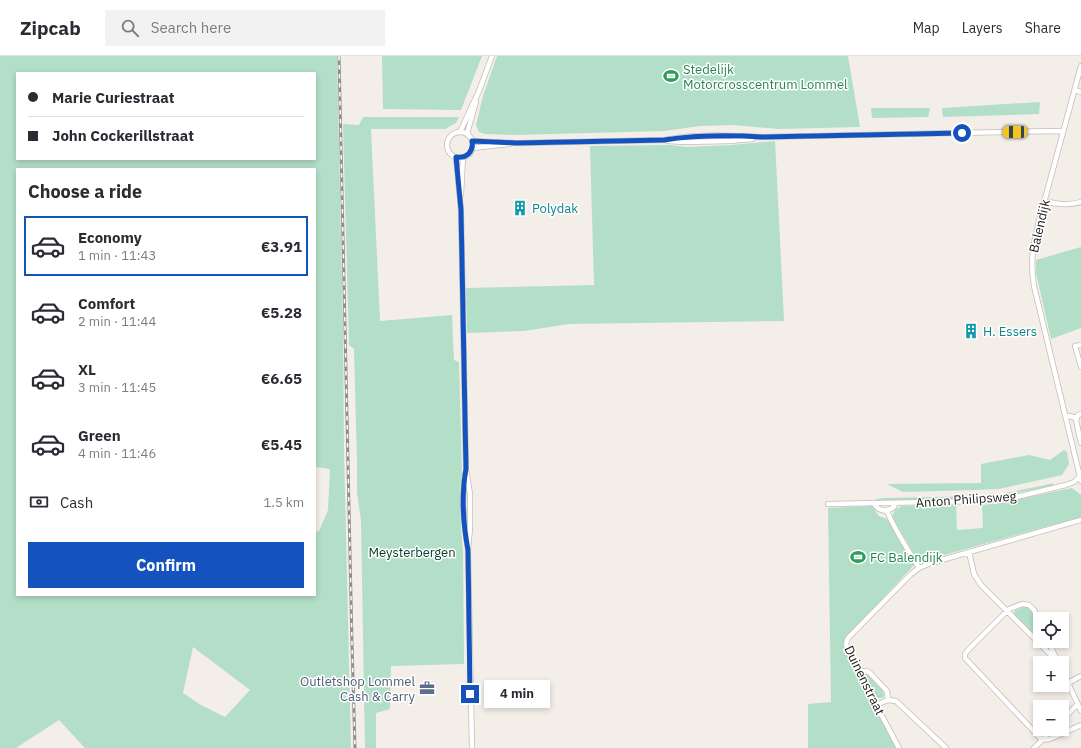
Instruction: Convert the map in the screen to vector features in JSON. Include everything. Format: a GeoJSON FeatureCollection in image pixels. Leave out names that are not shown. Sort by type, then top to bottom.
{"type":"FeatureCollection","features":[{"type":"Feature","properties":{"kind":"street"},"geometry":{"type":"LineString","coordinates":[[460,132],[479,91],[492,56]]}},
{"type":"Feature","properties":{"kind":"street","name":"Balendijk"},"geometry":{"type":"LineString","coordinates":[[1080,478],[1034,286],[1031,260],[1044,201],[1081,66]]}},
{"type":"Feature","properties":{"kind":"street"},"geometry":{"type":"LineString","coordinates":[[1075,90],[1081,92]]}},
{"type":"Feature","properties":{"kind":"street"},"geometry":{"type":"LineString","coordinates":[[468,135],[468,130],[479,91]]}},
{"type":"Feature","properties":{"kind":"street"},"geometry":{"type":"LineString","coordinates":[[460,132],[468,135],[472,141],[472,148],[467,156],[452,156],[447,149],[447,141],[452,134],[460,132]]}},
{"type":"Feature","properties":{"kind":"street"},"geometry":{"type":"LineString","coordinates":[[472,141],[517,143],[664,140],[691,136],[762,137],[1063,132]]}},
{"type":"Feature","properties":{"kind":"street"},"geometry":{"type":"LineString","coordinates":[[472,148],[502,146],[517,143]]}},
{"type":"Feature","properties":{"kind":"street"},"geometry":{"type":"LineString","coordinates":[[456,157],[460,200],[466,469],[470,494],[470,528],[468,550],[472,748]]}},
{"type":"Feature","properties":{"kind":"street"},"geometry":{"type":"LineString","coordinates":[[460,200],[463,157]]}},
{"type":"Feature","properties":{"kind":"street"},"geometry":{"type":"LineString","coordinates":[[1044,201],[1063,205],[1081,202]]}},
{"type":"Feature","properties":{"kind":"street"},"geometry":{"type":"LineString","coordinates":[[1081,345],[1075,346],[1081,367]]}},
{"type":"Feature","properties":{"kind":"street"},"geometry":{"type":"LineString","coordinates":[[1081,414],[1077,418],[1076,423],[1081,443]]}},
{"type":"Feature","properties":{"kind":"street"},"geometry":{"type":"LineString","coordinates":[[1066,416],[1077,418]]}},
{"type":"Feature","properties":{"kind":"street","name":"Anton Philipsweg"},"geometry":{"type":"LineString","coordinates":[[828,504],[982,501],[1016,497],[1066,485],[1080,478]]}},
{"type":"Feature","properties":{"kind":"street"},"geometry":{"type":"LineString","coordinates":[[873,503],[878,509],[887,511],[894,507],[895,503]]}},
{"type":"Feature","properties":{"kind":"street"},"geometry":{"type":"LineString","coordinates":[[887,511],[890,519],[919,568]]}},
{"type":"Feature","properties":{"kind":"street","name":"Duinenstraat"},"geometry":{"type":"LineString","coordinates":[[899,748],[846,646],[847,639],[911,574],[919,568],[931,563],[1081,520]]}},
{"type":"Feature","properties":{"kind":"street"},"geometry":{"type":"LineString","coordinates":[[969,552],[974,574],[981,586],[1052,656]]}},
{"type":"Feature","properties":{"kind":"street"},"geometry":{"type":"LineString","coordinates":[[1035,612],[1029,605],[1026,604],[1009,608],[968,650],[965,654],[965,658],[1042,740]]}},
{"type":"Feature","properties":{"kind":"street"},"geometry":{"type":"LineString","coordinates":[[858,671],[863,670],[868,672],[887,691],[888,700]]}},
{"type":"Feature","properties":{"kind":"street"},"geometry":{"type":"LineString","coordinates":[[1069,682],[1081,676]]}},
{"type":"Feature","properties":{"kind":"street"},"geometry":{"type":"LineString","coordinates":[[1069,685],[1081,711]]}},
{"type":"Feature","properties":{"kind":"street"},"geometry":{"type":"LineString","coordinates":[[876,706],[888,700],[893,700],[900,703],[946,748]]}},
{"type":"Feature","properties":{"kind":"street"},"geometry":{"type":"LineString","coordinates":[[1069,713],[1078,704]]}},
{"type":"Feature","properties":{"kind":"street"},"geometry":{"type":"LineString","coordinates":[[1042,740],[1050,739],[1081,725]]}},
{"type":"Feature","properties":{"kind":"street"},"geometry":{"type":"LineString","coordinates":[[1034,748],[1046,736]]}},
{"type":"Feature","properties":{"kind":"green space"},"geometry":{"type":"Polygon","coordinates":[[[0,56],[337,56],[351,748],[85,748],[59,720],[16,748],[0,748],[0,56]],[[193,647],[183,693],[201,705],[225,717],[250,690],[193,647]]]}},
{"type":"Feature","properties":{"kind":"green space"},"geometry":{"type":"Polygon","coordinates":[[[382,56],[482,56],[461,110],[383,109],[382,56]]]}},
{"type":"Feature","properties":{"kind":"green space","name":"Stedelijk Motorcrosscentrum Lommel"},"geometry":{"type":"Polygon","coordinates":[[[497,56],[848,56],[860,127],[778,129],[732,125],[700,126],[664,131],[514,135],[485,134],[479,132],[476,125],[483,96],[497,56]]]}},
{"type":"Feature","properties":{"kind":"green space"},"geometry":{"type":"Polygon","coordinates":[[[1040,102],[1039,114],[943,117],[942,108],[1040,102]]]}},
{"type":"Feature","properties":{"kind":"green space"},"geometry":{"type":"Polygon","coordinates":[[[871,108],[930,108],[928,117],[872,118],[871,108]]]}},
{"type":"Feature","properties":{"kind":"green space","name":"Meysterbergen"},"geometry":{"type":"Polygon","coordinates":[[[363,117],[459,117],[456,123],[445,129],[371,129],[380,321],[452,315],[454,360],[459,362],[464,664],[391,666],[390,709],[376,713],[376,748],[365,748],[361,521],[357,492],[354,349],[349,345],[343,124],[359,125],[363,117]]]}},
{"type":"Feature","properties":{"kind":"green space"},"geometry":{"type":"Polygon","coordinates":[[[775,141],[784,321],[569,324],[524,331],[467,333],[466,288],[594,285],[590,146],[671,145],[687,147],[775,141]]]}},
{"type":"Feature","properties":{"kind":"green space"},"geometry":{"type":"Polygon","coordinates":[[[1081,247],[1081,328],[1051,339],[1036,273],[1036,260],[1081,247]]]}},
{"type":"Feature","properties":{"kind":"green space"},"geometry":{"type":"Polygon","coordinates":[[[1064,450],[1067,452],[1069,464],[1062,475],[999,489],[903,492],[887,484],[981,483],[981,464],[1029,455],[1050,460],[1064,450]]]}},
{"type":"Feature","properties":{"kind":"green space"},"geometry":{"type":"Polygon","coordinates":[[[1053,483],[1053,486],[1005,495],[1006,493],[1053,483]]]}},
{"type":"Feature","properties":{"kind":"green space"},"geometry":{"type":"Polygon","coordinates":[[[1072,488],[1081,495],[1081,517],[919,562],[892,517],[895,510],[902,506],[956,505],[957,530],[983,528],[982,505],[1001,503],[1072,488]]]}},
{"type":"Feature","properties":{"kind":"green space"},"geometry":{"type":"Polygon","coordinates":[[[988,496],[988,498],[876,501],[876,499],[885,498],[988,496]]]}},
{"type":"Feature","properties":{"kind":"green space"},"geometry":{"type":"Polygon","coordinates":[[[872,506],[879,516],[887,519],[915,564],[845,638],[844,645],[850,662],[896,748],[808,748],[808,704],[831,702],[828,508],[872,506]]]}},
{"type":"Feature","properties":{"kind":"green space"},"geometry":{"type":"Polygon","coordinates":[[[1026,606],[1032,610],[1033,634],[1015,616],[1015,610],[1026,606]]]}},
{"type":"Feature","properties":{"kind":"green space"},"geometry":{"type":"Polygon","coordinates":[[[864,673],[867,674],[883,691],[883,698],[878,698],[876,696],[864,673]]]}},
{"type":"Feature","properties":{"kind":"railway"},"geometry":{"type":"LineString","coordinates":[[339,56],[355,748]]}},
{"type":"Feature","properties":{"kind":"place","name":"Stedelijk Motorcrosscentrum Lommel"},"geometry":{"type":"Point","coordinates":[671,76]}},
{"type":"Feature","properties":{"kind":"place","name":"Polydak"},"geometry":{"type":"Point","coordinates":[520,208]}},
{"type":"Feature","properties":{"kind":"place","name":"H. Essers"},"geometry":{"type":"Point","coordinates":[971,331]}},
{"type":"Feature","properties":{"kind":"place","name":"FC Balendijk"},"geometry":{"type":"Point","coordinates":[858,557]}},
{"type":"Feature","properties":{"kind":"place","name":"Outletshop Lommel Cash & Carry"},"geometry":{"type":"Point","coordinates":[427,688]}},
{"type":"Feature","properties":{"kind":"route"},"geometry":{"type":"LineString","coordinates":[[470,694],[468,550],[464,527],[463,495],[466,469],[461,210],[456,157],[459,158],[467,156],[472,148],[472,141],[517,143],[664,140],[684,136],[762,137],[962,133]]}}]}
